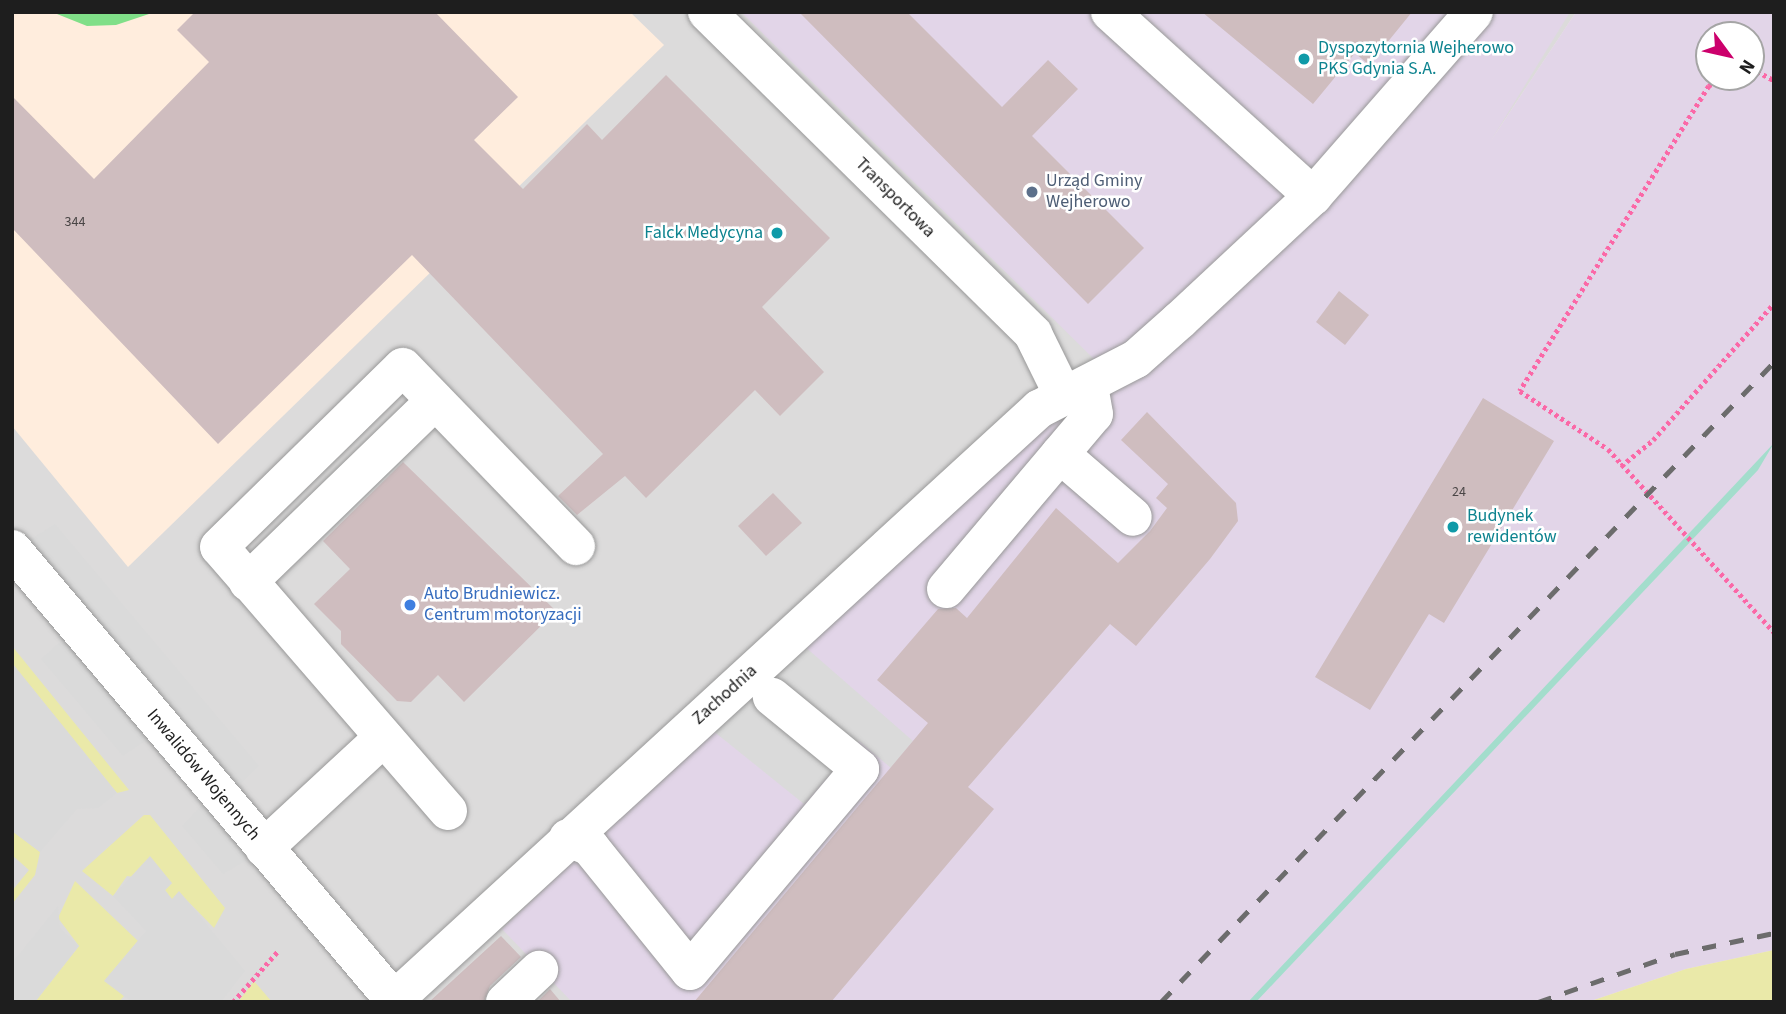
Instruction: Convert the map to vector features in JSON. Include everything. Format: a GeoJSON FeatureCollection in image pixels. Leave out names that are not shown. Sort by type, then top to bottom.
{"type":"FeatureCollection","features":[{"type":"Feature","properties":{"kind":"street"},"geometry":{"type":"LineString","coordinates":[[1110,12],[1313,195]]}},
{"type":"Feature","properties":{"kind":"street","name":"Zachodnia"},"geometry":{"type":"LineString","coordinates":[[393,1001],[568,838],[1039,410],[1136,359],[1313,195],[1474,12]]}},
{"type":"Feature","properties":{"kind":"street","name":"Transportowa"},"geometry":{"type":"LineString","coordinates":[[715,15],[1033,334],[1076,391]]}},
{"type":"Feature","properties":{"kind":"street"},"geometry":{"type":"LineString","coordinates":[[448,811],[219,547],[403,367],[576,546]]}},
{"type":"Feature","properties":{"kind":"street"},"geometry":{"type":"LineString","coordinates":[[947,589],[1094,414],[1076,391]]}},
{"type":"Feature","properties":{"kind":"street"},"geometry":{"type":"LineString","coordinates":[[248,582],[435,401]]}},
{"type":"Feature","properties":{"kind":"street"},"geometry":{"type":"LineString","coordinates":[[1060,454],[1133,517]]}},
{"type":"Feature","properties":{"kind":"street","name":"Inwalidów Wojennych"},"geometry":{"type":"LineString","coordinates":[[12,550],[393,1001]]}},
{"type":"Feature","properties":{"kind":"street"},"geometry":{"type":"LineString","coordinates":[[568,838],[590,847],[690,971],[860,769],[772,697]]}},
{"type":"Feature","properties":{"kind":"street"},"geometry":{"type":"LineString","coordinates":[[264,848],[384,737]]}},
{"type":"Feature","properties":{"kind":"street"},"geometry":{"type":"LineString","coordinates":[[506,1002],[539,970]]}},
{"type":"Feature","properties":{"kind":"path"},"geometry":{"type":"LineString","coordinates":[[1706,91],[1520,391],[1608,449],[1774,632]]}},
{"type":"Feature","properties":{"kind":"path"},"geometry":{"type":"LineString","coordinates":[[1622,466],[1653,440],[1774,303]]}},
{"type":"Feature","properties":{"kind":"path"},"geometry":{"type":"LineString","coordinates":[[233,1002],[278,951]]}},
{"type":"Feature","properties":{"kind":"shaded area"},"geometry":{"type":"Polygon","coordinates":[[[12,12],[1576,12],[1373,319],[847,1002],[12,1002],[12,12]]]}},
{"type":"Feature","properties":{"kind":"shaded area"},"geometry":{"type":"Polygon","coordinates":[[[12,12],[630,12],[664,45],[128,567],[12,426],[12,12]]]}},
{"type":"Feature","properties":{"kind":"shaded area"},"geometry":{"type":"Polygon","coordinates":[[[741,12],[1570,12],[1490,142],[1576,12],[1774,12],[1774,950],[1686,969],[1588,1002],[572,1002],[502,929],[1096,361],[741,12]]]}},
{"type":"Feature","properties":{"kind":"shaded area"},"geometry":{"type":"Polygon","coordinates":[[[1774,443],[1758,470],[1256,1002],[1248,1002],[1774,443]]]}},
{"type":"Feature","properties":{"kind":"shaded area"},"geometry":{"type":"Polygon","coordinates":[[[55,524],[259,766],[237,787],[28,541],[55,524]]]}},
{"type":"Feature","properties":{"kind":"shaded area"},"geometry":{"type":"Polygon","coordinates":[[[63,639],[148,739],[123,756],[41,659],[63,639]]]}},
{"type":"Feature","properties":{"kind":"shaded area"},"geometry":{"type":"Polygon","coordinates":[[[803,645],[913,741],[891,768],[859,741],[804,804],[712,730],[803,645]]]}},
{"type":"Feature","properties":{"kind":"shaded area"},"geometry":{"type":"Polygon","coordinates":[[[12,646],[129,790],[117,793],[12,663],[12,646]]]}},
{"type":"Feature","properties":{"kind":"shaded area"},"geometry":{"type":"Polygon","coordinates":[[[12,663],[117,793],[98,808],[77,809],[40,852],[12,831],[12,663]]]}},
{"type":"Feature","properties":{"kind":"shaded area"},"geometry":{"type":"Polygon","coordinates":[[[203,804],[250,858],[223,874],[182,826],[203,804]]]}},
{"type":"Feature","properties":{"kind":"shaded area"},"geometry":{"type":"Polygon","coordinates":[[[144,815],[150,815],[225,908],[214,928],[179,892],[172,900],[165,890],[172,883],[127,876],[113,896],[82,871],[144,815]]]}},
{"type":"Feature","properties":{"kind":"shaded area"},"geometry":{"type":"Polygon","coordinates":[[[12,831],[40,852],[35,875],[12,904],[12,891],[29,870],[12,855],[12,831]]]}},
{"type":"Feature","properties":{"kind":"shaded area"},"geometry":{"type":"Polygon","coordinates":[[[150,856],[172,883],[165,890],[172,899],[179,891],[245,971],[221,1002],[132,1002],[104,981],[146,931],[113,896],[150,856]]]}},
{"type":"Feature","properties":{"kind":"shaded area"},"geometry":{"type":"Polygon","coordinates":[[[75,881],[138,941],[105,980],[124,996],[119,1002],[35,1002],[79,946],[58,918],[75,881]]]}},
{"type":"Feature","properties":{"kind":"shaded area"},"geometry":{"type":"Polygon","coordinates":[[[58,906],[60,928],[79,946],[35,1002],[12,1002],[12,963],[58,906]]]}},
{"type":"Feature","properties":{"kind":"shaded area"},"geometry":{"type":"Polygon","coordinates":[[[1774,950],[1774,1002],[1588,1002],[1686,969],[1774,950]]]}},
{"type":"Feature","properties":{"kind":"shaded area"},"geometry":{"type":"Polygon","coordinates":[[[254,981],[272,1002],[238,1002],[254,981]]]}},
{"type":"Feature","properties":{"kind":"green space"},"geometry":{"type":"Polygon","coordinates":[[[52,12],[155,12],[116,25],[87,26],[52,12]]]}},
{"type":"Feature","properties":{"kind":"building"},"geometry":{"type":"Polygon","coordinates":[[[195,12],[435,12],[518,97],[474,140],[523,189],[587,124],[602,140],[666,75],[830,238],[762,307],[824,372],[780,416],[755,390],[646,498],[625,476],[577,515],[558,496],[603,454],[412,255],[218,444],[12,228],[12,96],[94,179],[209,62],[177,30],[195,12]]]}},
{"type":"Feature","properties":{"kind":"building","name":"Urząd Gminy Wejherowo"},"geometry":{"type":"Polygon","coordinates":[[[799,12],[907,12],[1002,107],[1048,60],[1078,89],[1032,136],[1144,248],[1088,304],[799,12]]]}},
{"type":"Feature","properties":{"kind":"building","name":"Dyspozytornia Wejherowo PKS Gdynia S.A."},"geometry":{"type":"Polygon","coordinates":[[[1202,12],[1412,12],[1369,65],[1355,53],[1313,104],[1202,12]]]}},
{"type":"Feature","properties":{"kind":"building"},"geometry":{"type":"Polygon","coordinates":[[[1339,291],[1369,315],[1345,345],[1316,322],[1339,291]]]}},
{"type":"Feature","properties":{"kind":"building","name":"Budynek rewidentów"},"geometry":{"type":"Polygon","coordinates":[[[1483,398],[1554,441],[1444,623],[1429,614],[1370,710],[1315,677],[1483,398]]]}},
{"type":"Feature","properties":{"kind":"building"},"geometry":{"type":"Polygon","coordinates":[[[1147,412],[1236,503],[1238,521],[1210,559],[1136,646],[1110,624],[968,787],[994,809],[831,1002],[694,1002],[928,723],[877,680],[938,609],[956,608],[967,618],[1056,508],[1118,563],[1150,531],[1167,508],[1156,498],[1168,484],[1121,440],[1147,412]]]}},
{"type":"Feature","properties":{"kind":"building"},"geometry":{"type":"Polygon","coordinates":[[[403,462],[556,611],[464,702],[438,675],[411,702],[397,701],[341,644],[341,631],[314,604],[350,569],[323,541],[403,462]]]}},
{"type":"Feature","properties":{"kind":"building"},"geometry":{"type":"Polygon","coordinates":[[[773,493],[802,523],[766,556],[738,526],[773,493]]]}},
{"type":"Feature","properties":{"kind":"building"},"geometry":{"type":"Polygon","coordinates":[[[501,936],[521,957],[490,986],[484,1002],[429,1002],[501,936]]]}},
{"type":"Feature","properties":{"kind":"building"},"geometry":{"type":"Polygon","coordinates":[[[550,989],[561,1002],[537,1002],[550,989]]]}},
{"type":"Feature","properties":{"kind":"railway"},"geometry":{"type":"LineString","coordinates":[[1161,1002],[1774,362]]}},
{"type":"Feature","properties":{"kind":"railway"},"geometry":{"type":"LineString","coordinates":[[1538,1002],[1675,954],[1774,933]]}},
{"type":"Feature","properties":{"kind":"place","name":"Dyspozytornia Wejherowo PKS Gdynia S.A."},"geometry":{"type":"Point","coordinates":[1304,59]}},
{"type":"Feature","properties":{"kind":"place","name":"Urząd Gminy Wejherowo"},"geometry":{"type":"Point","coordinates":[1032,192]}},
{"type":"Feature","properties":{"kind":"place","name":"Falck Medycyna"},"geometry":{"type":"Point","coordinates":[777,233]}},
{"type":"Feature","properties":{"kind":"place","name":"Budynek rewidentów"},"geometry":{"type":"Point","coordinates":[1453,527]}},
{"type":"Feature","properties":{"kind":"place","name":"Auto Brudniewicz. Centrum motoryzacji"},"geometry":{"type":"Point","coordinates":[410,605]}}]}
